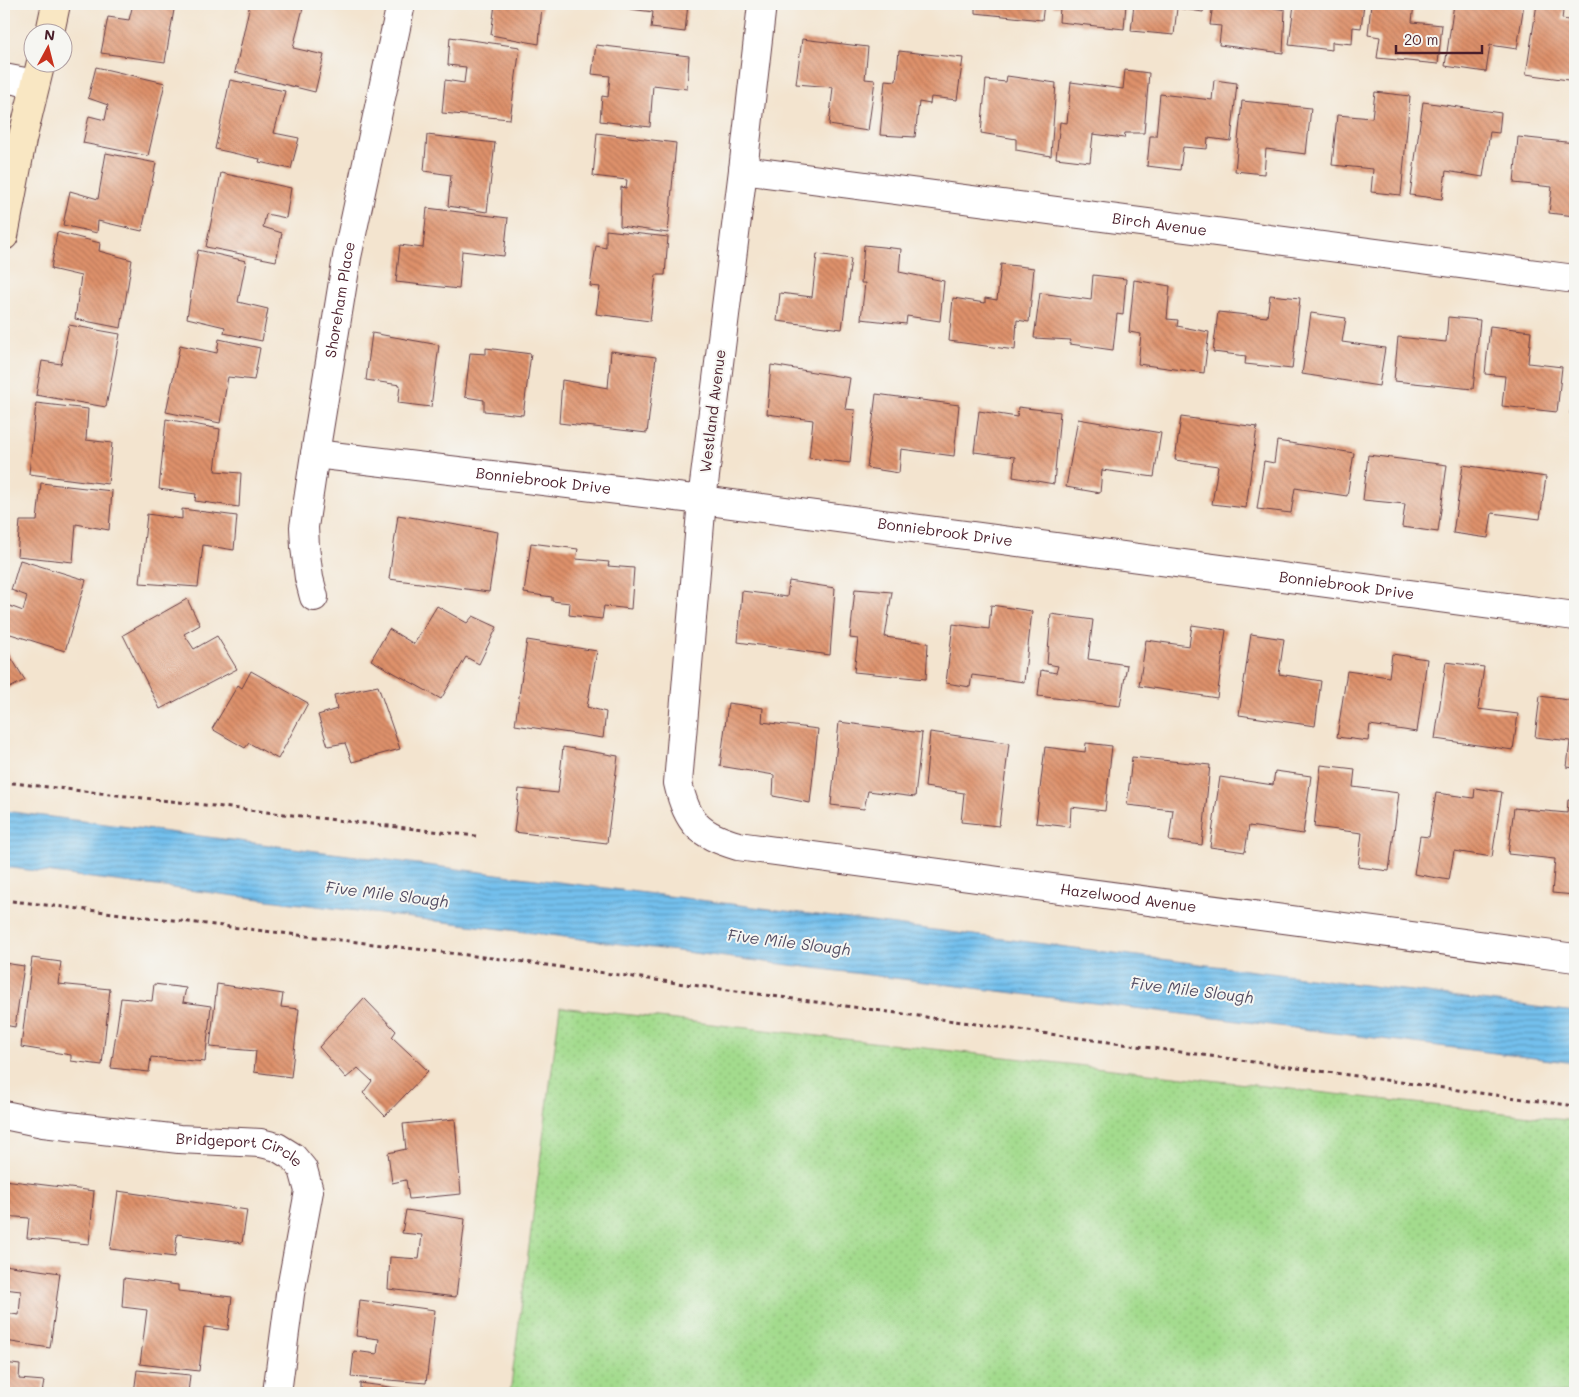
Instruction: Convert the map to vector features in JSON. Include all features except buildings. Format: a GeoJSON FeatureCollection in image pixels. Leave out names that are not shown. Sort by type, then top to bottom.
{"type":"FeatureCollection","features":[{"type":"Feature","properties":{"kind":"street"},"geometry":{"type":"LineString","coordinates":[[52,22],[56,4]]}},
{"type":"Feature","properties":{"kind":"street","name":"Shoreham Place"},"geometry":{"type":"LineString","coordinates":[[314,597],[308,571],[304,527],[347,257],[401,4]]}},
{"type":"Feature","properties":{"kind":"street","name":"Westland Avenue"},"geometry":{"type":"LineString","coordinates":[[690,817],[683,804],[678,782],[702,500],[744,170],[762,4]]}},
{"type":"Feature","properties":{"kind":"street"},"geometry":{"type":"LineString","coordinates":[[4,78],[38,73],[22,140],[4,236]]}},
{"type":"Feature","properties":{"kind":"street","name":"Birch Avenue"},"geometry":{"type":"LineString","coordinates":[[744,170],[1575,279]]}},
{"type":"Feature","properties":{"kind":"street","name":"Bonniebrook Drive"},"geometry":{"type":"LineString","coordinates":[[315,454],[702,500],[1575,616]]}},
{"type":"Feature","properties":{"kind":"street","name":"Hazelwood Avenue"},"geometry":{"type":"LineString","coordinates":[[690,817],[704,832],[717,840],[738,846],[1575,958]]}},
{"type":"Feature","properties":{"kind":"street","name":"Bridgeport Circle"},"geometry":{"type":"LineString","coordinates":[[4,1115],[42,1123],[179,1139],[261,1143],[277,1147],[293,1157],[302,1169],[309,1191],[290,1294],[277,1393]]}},
{"type":"Feature","properties":{"kind":"path"},"geometry":{"type":"LineString","coordinates":[[4,782],[476,836]]}},
{"type":"Feature","properties":{"kind":"path"},"geometry":{"type":"LineString","coordinates":[[4,900],[527,962],[1575,1106]]}},
{"type":"Feature","properties":{"kind":"green space"},"geometry":{"type":"Polygon","coordinates":[[[560,1007],[1575,1121],[1575,1393],[510,1393],[560,1007]]]}},
{"type":"Feature","properties":{"kind":"water","name":"Five Mile Slough"},"geometry":{"type":"Polygon","coordinates":[[[4,811],[1575,1012],[1575,1063],[4,867],[4,811]]]}}]}
